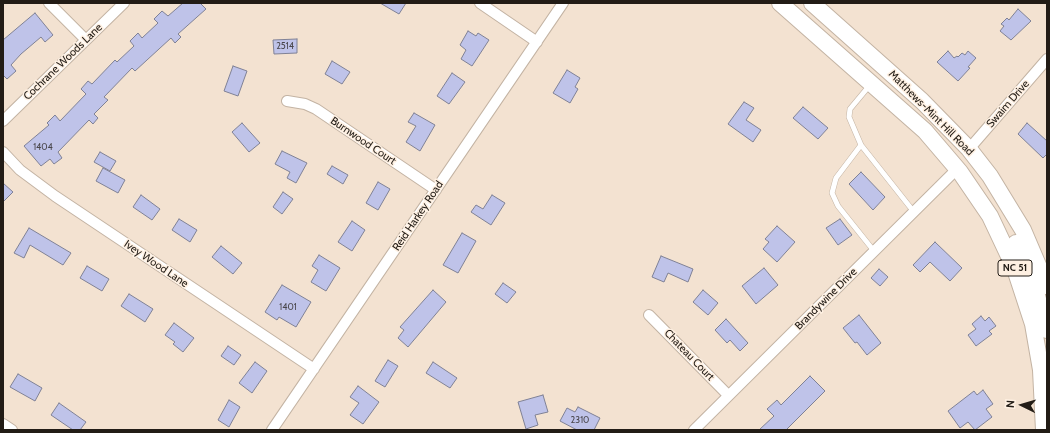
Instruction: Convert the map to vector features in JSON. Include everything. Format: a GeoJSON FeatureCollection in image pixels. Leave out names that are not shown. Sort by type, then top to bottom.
{"type":"FeatureCollection","features":[{"type":"Feature","properties":{"kind":"main road","name":"Matthews-Mint Hill Road"},"geometry":{"type":"LineString","coordinates":[[780,3],[925,131]]}},
{"type":"Feature","properties":{"kind":"main road"},"geometry":{"type":"LineString","coordinates":[[794,3],[904,96],[922,101]]}},
{"type":"Feature","properties":{"kind":"main road","name":"Matthews-Mint Hill Road"},"geometry":{"type":"LineString","coordinates":[[812,3],[922,101],[969,149],[990,176],[1023,230],[1047,286]]}},
{"type":"Feature","properties":{"kind":"main road"},"geometry":{"type":"LineString","coordinates":[[925,131],[940,136],[952,148],[972,172],[996,206],[1029,273],[1047,330]]}},
{"type":"Feature","properties":{"kind":"main road","name":"NC 51"},"geometry":{"type":"LineString","coordinates":[[925,131],[957,169],[990,216],[1015,269],[1028,305],[1039,350],[1046,408],[1044,430]]}},
{"type":"Feature","properties":{"kind":"street"},"geometry":{"type":"LineString","coordinates":[[49,3],[86,40]]}},
{"type":"Feature","properties":{"kind":"street","name":"Cochrane Woods Lane"},"geometry":{"type":"LineString","coordinates":[[3,121],[124,3]]}},
{"type":"Feature","properties":{"kind":"street"},"geometry":{"type":"LineString","coordinates":[[480,3],[537,42]]}},
{"type":"Feature","properties":{"kind":"street","name":"Reid Harkey Road"},"geometry":{"type":"LineString","coordinates":[[272,430],[563,3]]}},
{"type":"Feature","properties":{"kind":"street","name":"Swaim Drive"},"geometry":{"type":"LineString","coordinates":[[969,149],[1047,59]]}},
{"type":"Feature","properties":{"kind":"street","name":"Burnwood Court"},"geometry":{"type":"LineString","coordinates":[[287,101],[305,104],[316,109],[436,190]]}},
{"type":"Feature","properties":{"kind":"street","name":"Ivey Wood Lane"},"geometry":{"type":"LineString","coordinates":[[3,152],[20,170],[55,196],[314,369]]}},
{"type":"Feature","properties":{"kind":"street","name":"Brandywine Drive"},"geometry":{"type":"LineString","coordinates":[[694,430],[957,169]]}},
{"type":"Feature","properties":{"kind":"street","name":"Chateau Court"},"geometry":{"type":"LineString","coordinates":[[649,315],[728,395]]}},
{"type":"Feature","properties":{"kind":"street"},"geometry":{"type":"LineString","coordinates":[[3,424],[12,430]]}},
{"type":"Feature","properties":{"kind":"lane"},"geometry":{"type":"LineString","coordinates":[[871,84],[850,109],[849,117],[861,145],[914,212]]}},
{"type":"Feature","properties":{"kind":"lane"},"geometry":{"type":"LineString","coordinates":[[861,145],[836,178],[832,193],[838,206],[874,252]]}},
{"type":"Feature","properties":{"kind":"building"},"geometry":{"type":"Polygon","coordinates":[[[183,3],[200,3],[206,9],[178,34],[181,37],[175,43],[171,38],[135,71],[132,68],[104,97],[108,100],[94,114],[98,118],[93,124],[89,120],[58,152],[62,158],[54,164],[50,159],[41,166],[24,146],[49,125],[47,123],[55,115],[60,121],[86,94],[81,89],[88,81],[92,84],[115,60],[117,62],[134,46],[130,41],[138,33],[142,38],[158,23],[154,19],[162,11],[168,16],[183,3]]]}},
{"type":"Feature","properties":{"kind":"building"},"geometry":{"type":"Polygon","coordinates":[[[380,3],[406,3],[399,14],[380,3]]]}},
{"type":"Feature","properties":{"kind":"building"},"geometry":{"type":"Polygon","coordinates":[[[1018,9],[1031,21],[1011,40],[1000,31],[1004,26],[1001,24],[1007,18],[1009,20],[1018,9]]]}},
{"type":"Feature","properties":{"kind":"building"},"geometry":{"type":"Polygon","coordinates":[[[35,13],[53,35],[45,42],[41,37],[21,54],[11,65],[16,71],[7,79],[3,75],[3,40],[35,13]]]}},
{"type":"Feature","properties":{"kind":"building"},"geometry":{"type":"Polygon","coordinates":[[[468,31],[476,36],[478,33],[489,40],[472,66],[461,59],[466,50],[460,45],[468,31]]]}},
{"type":"Feature","properties":{"kind":"building"},"geometry":{"type":"Polygon","coordinates":[[[297,39],[297,53],[274,54],[273,40],[297,39]]]}},
{"type":"Feature","properties":{"kind":"building"},"geometry":{"type":"Polygon","coordinates":[[[948,51],[954,58],[957,56],[958,57],[962,53],[965,55],[968,51],[976,58],[968,67],[970,68],[958,81],[937,62],[948,51]]]}},
{"type":"Feature","properties":{"kind":"building"},"geometry":{"type":"Polygon","coordinates":[[[332,61],[350,72],[342,84],[325,74],[332,61]]]}},
{"type":"Feature","properties":{"kind":"building"},"geometry":{"type":"Polygon","coordinates":[[[233,66],[247,71],[238,96],[224,91],[233,66]]]}},
{"type":"Feature","properties":{"kind":"building"},"geometry":{"type":"Polygon","coordinates":[[[567,70],[580,78],[575,87],[578,89],[570,103],[553,93],[567,70]]]}},
{"type":"Feature","properties":{"kind":"building"},"geometry":{"type":"Polygon","coordinates":[[[452,73],[465,82],[449,104],[437,96],[452,73]]]}},
{"type":"Feature","properties":{"kind":"building"},"geometry":{"type":"Polygon","coordinates":[[[744,102],[754,108],[746,120],[761,130],[753,142],[728,124],[744,102]]]}},
{"type":"Feature","properties":{"kind":"building"},"geometry":{"type":"Polygon","coordinates":[[[803,107],[828,128],[818,139],[793,118],[803,107]]]}},
{"type":"Feature","properties":{"kind":"building"},"geometry":{"type":"Polygon","coordinates":[[[414,113],[435,125],[420,151],[406,142],[416,126],[408,122],[414,113]]]}},
{"type":"Feature","properties":{"kind":"building"},"geometry":{"type":"Polygon","coordinates":[[[242,123],[260,143],[249,152],[232,132],[242,123]]]}},
{"type":"Feature","properties":{"kind":"building"},"geometry":{"type":"Polygon","coordinates":[[[1027,123],[1047,141],[1047,154],[1043,158],[1018,134],[1027,123]]]}},
{"type":"Feature","properties":{"kind":"building"},"geometry":{"type":"Polygon","coordinates":[[[282,151],[307,163],[296,183],[287,178],[290,172],[275,164],[282,151]]]}},
{"type":"Feature","properties":{"kind":"building"},"geometry":{"type":"Polygon","coordinates":[[[100,152],[116,161],[110,171],[94,162],[100,152]]]}},
{"type":"Feature","properties":{"kind":"building"},"geometry":{"type":"Polygon","coordinates":[[[332,166],[348,175],[343,184],[327,174],[332,166]]]}},
{"type":"Feature","properties":{"kind":"building"},"geometry":{"type":"Polygon","coordinates":[[[103,168],[125,180],[118,193],[96,181],[103,168]]]}},
{"type":"Feature","properties":{"kind":"building"},"geometry":{"type":"Polygon","coordinates":[[[861,172],[885,197],[873,210],[849,184],[861,172]]]}},
{"type":"Feature","properties":{"kind":"building"},"geometry":{"type":"Polygon","coordinates":[[[378,182],[390,189],[378,210],[366,203],[378,182]]]}},
{"type":"Feature","properties":{"kind":"building"},"geometry":{"type":"Polygon","coordinates":[[[3,183],[13,192],[3,202],[3,183]]]}},
{"type":"Feature","properties":{"kind":"building"},"geometry":{"type":"Polygon","coordinates":[[[283,192],[293,199],[282,214],[273,207],[283,192]]]}},
{"type":"Feature","properties":{"kind":"building"},"geometry":{"type":"Polygon","coordinates":[[[141,195],[160,209],[152,220],[133,207],[141,195]]]}},
{"type":"Feature","properties":{"kind":"building"},"geometry":{"type":"Polygon","coordinates":[[[492,195],[505,203],[491,225],[471,212],[476,205],[483,209],[492,195]]]}},
{"type":"Feature","properties":{"kind":"building"},"geometry":{"type":"Polygon","coordinates":[[[179,219],[197,230],[190,242],[172,230],[179,219]]]}},
{"type":"Feature","properties":{"kind":"building"},"geometry":{"type":"Polygon","coordinates":[[[840,219],[852,235],[838,245],[826,228],[840,219]]]}},
{"type":"Feature","properties":{"kind":"building"},"geometry":{"type":"Polygon","coordinates":[[[352,221],[365,230],[352,251],[338,242],[352,221]]]}},
{"type":"Feature","properties":{"kind":"building"},"geometry":{"type":"Polygon","coordinates":[[[777,226],[795,242],[777,262],[763,249],[769,242],[765,239],[777,226]]]}},
{"type":"Feature","properties":{"kind":"building"},"geometry":{"type":"Polygon","coordinates":[[[29,228],[71,253],[63,265],[30,245],[24,258],[14,253],[29,228]]]}},
{"type":"Feature","properties":{"kind":"building"},"geometry":{"type":"Polygon","coordinates":[[[462,233],[476,241],[458,273],[443,265],[462,233]]]}},
{"type":"Feature","properties":{"kind":"building"},"geometry":{"type":"Polygon","coordinates":[[[935,242],[962,268],[950,281],[930,262],[920,272],[913,265],[935,242]]]}},
{"type":"Feature","properties":{"kind":"building"},"geometry":{"type":"Polygon","coordinates":[[[221,246],[242,263],[233,274],[212,257],[221,246]]]}},
{"type":"Feature","properties":{"kind":"building"},"geometry":{"type":"Polygon","coordinates":[[[319,255],[340,268],[326,291],[311,282],[318,270],[312,266],[319,255]]]}},
{"type":"Feature","properties":{"kind":"building"},"geometry":{"type":"Polygon","coordinates":[[[661,256],[693,269],[688,282],[668,273],[664,282],[652,277],[661,256]]]}},
{"type":"Feature","properties":{"kind":"building"},"geometry":{"type":"Polygon","coordinates":[[[87,266],[109,279],[102,291],[80,278],[87,266]]]}},
{"type":"Feature","properties":{"kind":"building"},"geometry":{"type":"Polygon","coordinates":[[[764,268],[778,285],[756,304],[742,286],[764,268]]]}},
{"type":"Feature","properties":{"kind":"building"},"geometry":{"type":"Polygon","coordinates":[[[879,269],[888,277],[880,286],[871,278],[879,269]]]}},
{"type":"Feature","properties":{"kind":"building"},"geometry":{"type":"Polygon","coordinates":[[[503,283],[516,292],[507,303],[495,294],[503,283]]]}},
{"type":"Feature","properties":{"kind":"building"},"geometry":{"type":"Polygon","coordinates":[[[282,285],[311,302],[296,327],[279,317],[277,320],[265,312],[282,285]]]}},
{"type":"Feature","properties":{"kind":"building"},"geometry":{"type":"Polygon","coordinates":[[[433,290],[446,302],[408,347],[398,338],[404,330],[400,327],[433,290]]]}},
{"type":"Feature","properties":{"kind":"building"},"geometry":{"type":"Polygon","coordinates":[[[703,290],[718,303],[708,315],[693,302],[703,290]]]}},
{"type":"Feature","properties":{"kind":"building"},"geometry":{"type":"Polygon","coordinates":[[[129,294],[153,309],[145,322],[121,306],[129,294]]]}},
{"type":"Feature","properties":{"kind":"building"},"geometry":{"type":"Polygon","coordinates":[[[859,315],[881,343],[867,355],[843,328],[859,315]]]}},
{"type":"Feature","properties":{"kind":"building"},"geometry":{"type":"Polygon","coordinates":[[[981,316],[985,321],[989,317],[996,326],[989,331],[992,334],[976,346],[968,335],[976,329],[972,324],[981,316]]]}},
{"type":"Feature","properties":{"kind":"building"},"geometry":{"type":"Polygon","coordinates":[[[726,319],[748,343],[740,351],[730,340],[727,343],[715,330],[726,319]]]}},
{"type":"Feature","properties":{"kind":"building"},"geometry":{"type":"Polygon","coordinates":[[[174,323],[194,338],[183,352],[173,344],[175,342],[165,335],[174,323]]]}},
{"type":"Feature","properties":{"kind":"building"},"geometry":{"type":"Polygon","coordinates":[[[228,346],[241,355],[234,365],[221,356],[228,346]]]}},
{"type":"Feature","properties":{"kind":"building"},"geometry":{"type":"Polygon","coordinates":[[[388,360],[398,366],[385,387],[375,381],[388,360]]]}},
{"type":"Feature","properties":{"kind":"building"},"geometry":{"type":"Polygon","coordinates":[[[255,362],[267,371],[252,393],[239,383],[255,362]]]}},
{"type":"Feature","properties":{"kind":"building"},"geometry":{"type":"Polygon","coordinates":[[[433,362],[457,378],[450,388],[426,373],[433,362]]]}},
{"type":"Feature","properties":{"kind":"building"},"geometry":{"type":"Polygon","coordinates":[[[18,374],[42,388],[35,401],[10,387],[18,374]]]}},
{"type":"Feature","properties":{"kind":"building"},"geometry":{"type":"Polygon","coordinates":[[[810,376],[825,391],[786,430],[759,430],[774,416],[767,409],[777,400],[781,405],[810,376]]]}},
{"type":"Feature","properties":{"kind":"building"},"geometry":{"type":"Polygon","coordinates":[[[358,386],[379,402],[363,424],[350,415],[359,403],[350,397],[358,386]]]}},
{"type":"Feature","properties":{"kind":"building"},"geometry":{"type":"Polygon","coordinates":[[[983,390],[993,404],[986,409],[992,417],[975,430],[968,422],[960,428],[948,411],[974,391],[977,395],[983,390]]]}},
{"type":"Feature","properties":{"kind":"building"},"geometry":{"type":"Polygon","coordinates":[[[543,395],[548,412],[535,415],[538,425],[526,429],[518,402],[543,395]]]}},
{"type":"Feature","properties":{"kind":"building"},"geometry":{"type":"Polygon","coordinates":[[[229,400],[240,407],[229,427],[218,420],[229,400]]]}},
{"type":"Feature","properties":{"kind":"building"},"geometry":{"type":"Polygon","coordinates":[[[59,403],[86,422],[80,430],[73,430],[51,415],[59,403]]]}},
{"type":"Feature","properties":{"kind":"building"},"geometry":{"type":"Polygon","coordinates":[[[578,407],[600,418],[594,430],[577,430],[560,421],[567,408],[575,412],[578,407]]]}}]}
